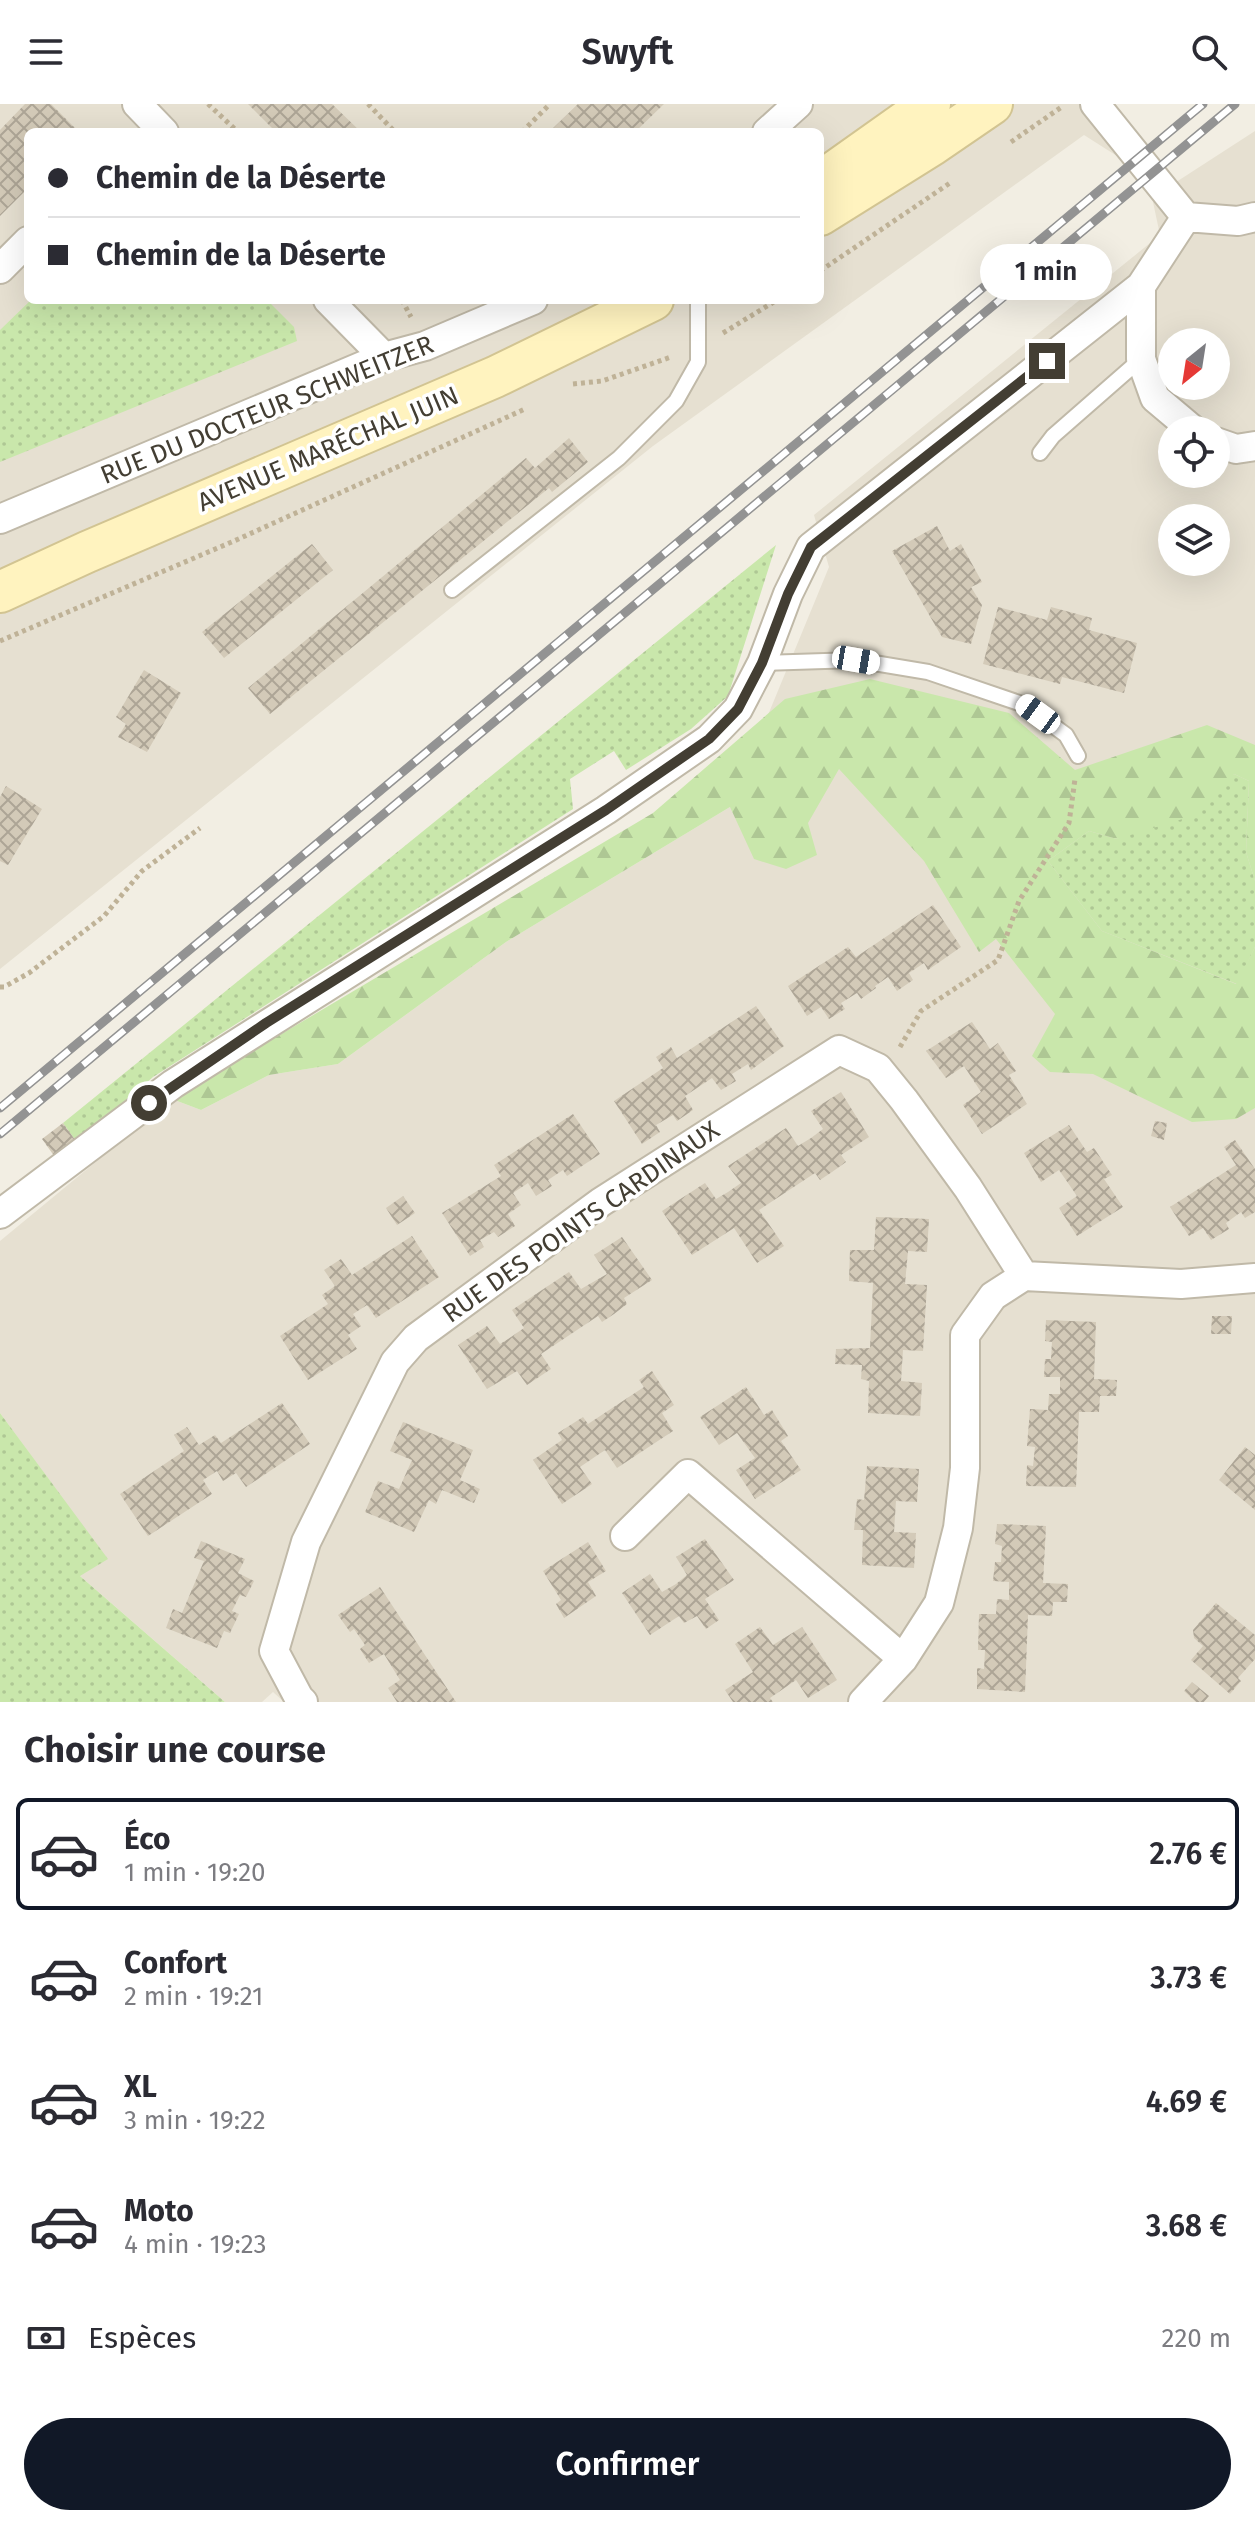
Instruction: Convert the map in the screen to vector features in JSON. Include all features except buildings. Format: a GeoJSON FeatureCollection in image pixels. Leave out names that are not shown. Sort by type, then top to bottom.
{"type":"FeatureCollection","features":[{"type":"Feature","properties":{"kind":"main road"},"geometry":{"type":"LineString","coordinates":[[824,179],[930,104]]}},
{"type":"Feature","properties":{"kind":"main road"},"geometry":{"type":"LineString","coordinates":[[824,212],[992,104]]}},
{"type":"Feature","properties":{"kind":"main road","name":"AVENUE MARÉCHAL JUIN"},"geometry":{"type":"LineString","coordinates":[[0,592],[495,377],[645,304]]}},
{"type":"Feature","properties":{"kind":"street"},"geometry":{"type":"LineString","coordinates":[[771,128],[798,104]]}},
{"type":"Feature","properties":{"kind":"street"},"geometry":{"type":"LineString","coordinates":[[1095,104],[1186,217],[1238,221],[1255,217]]}},
{"type":"Feature","properties":{"kind":"street"},"geometry":{"type":"LineString","coordinates":[[0,1214],[173,1084],[606,810],[709,739],[738,709],[762,663],[788,594],[811,547],[1141,286],[1186,217]]}},
{"type":"Feature","properties":{"kind":"street"},"geometry":{"type":"LineString","coordinates":[[0,269],[24,245]]}},
{"type":"Feature","properties":{"kind":"street"},"geometry":{"type":"LineString","coordinates":[[1141,286],[1141,359],[1155,398],[1176,416]]}},
{"type":"Feature","properties":{"kind":"street"},"geometry":{"type":"LineString","coordinates":[[332,304],[384,357]]}},
{"type":"Feature","properties":{"kind":"street","name":"RUE DU DOCTEUR SCHWEITZER"},"geometry":{"type":"LineString","coordinates":[[0,519],[384,357],[425,346],[524,304]]}},
{"type":"Feature","properties":{"kind":"street"},"geometry":{"type":"LineString","coordinates":[[1230,447],[1255,446]]}},
{"type":"Feature","properties":{"kind":"street","name":"RUE DES POINTS CARDINAUX"},"geometry":{"type":"LineString","coordinates":[[303,1702],[274,1651],[306,1542],[395,1362],[416,1338],[601,1202],[839,1050],[878,1068],[968,1188],[1024,1276]]}},
{"type":"Feature","properties":{"kind":"street"},"geometry":{"type":"LineString","coordinates":[[863,1702],[903,1659],[939,1603],[958,1528],[965,1468],[965,1335],[993,1296],[1024,1276],[1181,1284],[1255,1278]]}},
{"type":"Feature","properties":{"kind":"street"},"geometry":{"type":"LineString","coordinates":[[625,1536],[688,1474],[903,1659]]}},
{"type":"Feature","properties":{"kind":"lane"},"geometry":{"type":"LineString","coordinates":[[452,590],[629,448],[676,401],[698,362],[698,304]]}},
{"type":"Feature","properties":{"kind":"lane"},"geometry":{"type":"LineString","coordinates":[[1040,453],[1053,436],[1141,359]]}},
{"type":"Feature","properties":{"kind":"lane"},"geometry":{"type":"LineString","coordinates":[[762,663],[856,660],[928,672],[1025,705],[1066,735],[1078,756]]}},
{"type":"Feature","properties":{"kind":"path"},"geometry":{"type":"LineString","coordinates":[[208,104],[234,128]]}},
{"type":"Feature","properties":{"kind":"path"},"geometry":{"type":"LineString","coordinates":[[368,104],[391,128]]}},
{"type":"Feature","properties":{"kind":"path"},"geometry":{"type":"LineString","coordinates":[[526,128],[550,104]]}},
{"type":"Feature","properties":{"kind":"path"},"geometry":{"type":"LineString","coordinates":[[999,149],[1063,106]]}},
{"type":"Feature","properties":{"kind":"path"},"geometry":{"type":"LineString","coordinates":[[824,268],[961,175]]}},
{"type":"Feature","properties":{"kind":"path"},"geometry":{"type":"LineString","coordinates":[[570,385],[602,381],[698,347],[770,304]]}},
{"type":"Feature","properties":{"kind":"path"},"geometry":{"type":"LineString","coordinates":[[0,641],[234,541],[528,407]]}},
{"type":"Feature","properties":{"kind":"path"},"geometry":{"type":"LineString","coordinates":[[884,1076],[921,1011],[998,960],[1019,901],[1069,823],[1078,756]]}},
{"type":"Feature","properties":{"kind":"path"},"geometry":{"type":"LineString","coordinates":[[0,987],[29,973],[104,916],[142,871],[200,828]]}},
{"type":"Feature","properties":{"kind":"shaded area"},"geometry":{"type":"Polygon","coordinates":[[[0,104],[1110,104],[1138,140],[1117,156],[1084,135],[653,446],[0,969],[0,104]]]}},
{"type":"Feature","properties":{"kind":"shaded area"},"geometry":{"type":"Polygon","coordinates":[[[1255,131],[1255,1702],[284,1702],[273,1692],[262,1702],[225,1702],[79,1575],[107,1559],[0,1413],[0,1241],[172,1099],[201,1110],[269,1075],[338,1064],[506,942],[730,807],[829,567],[814,515],[1160,235],[1153,202],[1170,186],[1255,131]]]}},
{"type":"Feature","properties":{"kind":"green space"},"geometry":{"type":"Polygon","coordinates":[[[27,304],[271,304],[294,327],[297,341],[0,462],[0,330],[27,304]]]}},
{"type":"Feature","properties":{"kind":"green space"},"geometry":{"type":"Polygon","coordinates":[[[776,545],[728,696],[691,729],[626,770],[614,751],[570,779],[573,809],[153,1077],[78,1144],[63,1123],[776,545]]]}},
{"type":"Feature","properties":{"kind":"green space"},"geometry":{"type":"Polygon","coordinates":[[[870,679],[1009,713],[1075,770],[1207,725],[1255,745],[1255,881],[1246,852],[1249,781],[1234,774],[1199,814],[1117,839],[1089,831],[1048,861],[1102,931],[1236,984],[1255,947],[1255,1108],[1236,1119],[1192,1122],[1093,1074],[1050,1072],[1032,1056],[1055,1014],[996,939],[979,952],[924,861],[839,769],[808,823],[817,855],[786,869],[754,859],[730,807],[506,942],[338,1064],[269,1075],[201,1110],[172,1099],[653,813],[785,699],[870,679]]]}},
{"type":"Feature","properties":{"kind":"green space"},"geometry":{"type":"Polygon","coordinates":[[[1234,774],[1249,781],[1246,852],[1255,881],[1255,947],[1237,984],[1102,931],[1048,861],[1089,831],[1117,839],[1234,774]]]}},
{"type":"Feature","properties":{"kind":"green space"},"geometry":{"type":"Polygon","coordinates":[[[0,1413],[108,1559],[80,1576],[225,1702],[0,1702],[0,1413]]]}},
{"type":"Feature","properties":{"kind":"railway"},"geometry":{"type":"LineString","coordinates":[[0,1108],[1203,104]]}},
{"type":"Feature","properties":{"kind":"railway"},"geometry":{"type":"LineString","coordinates":[[0,1134],[1235,104]]}},
{"type":"Feature","properties":{"kind":"route"},"geometry":{"type":"LineString","coordinates":[[149,1103],[266,1023],[606,810],[709,739],[738,709],[762,663],[788,594],[811,547],[1047,361]]}}]}
